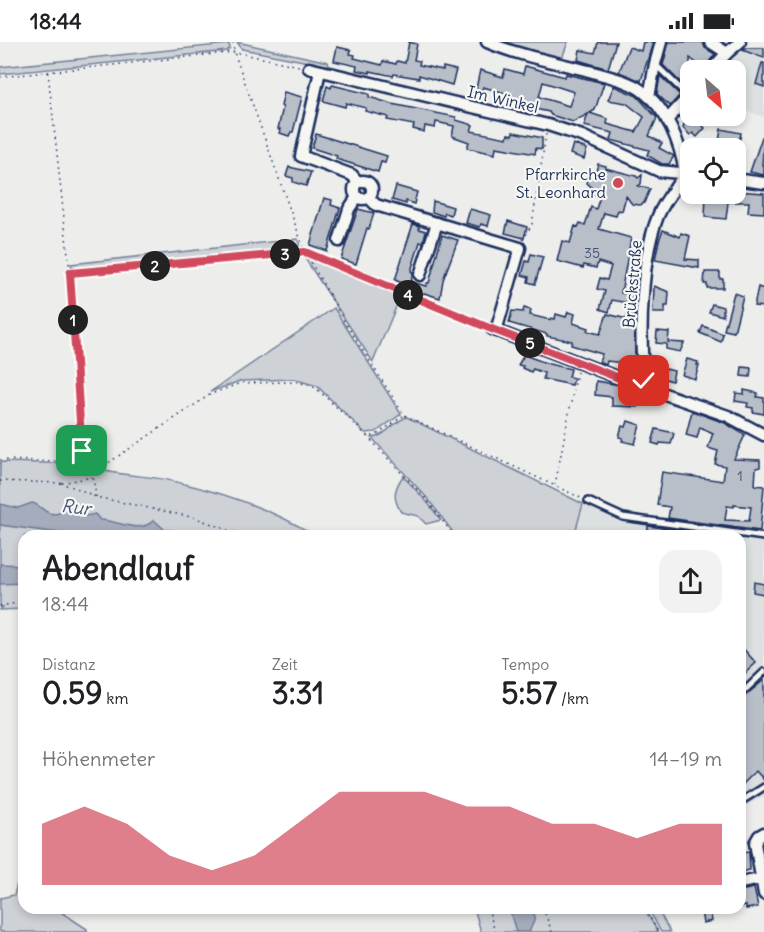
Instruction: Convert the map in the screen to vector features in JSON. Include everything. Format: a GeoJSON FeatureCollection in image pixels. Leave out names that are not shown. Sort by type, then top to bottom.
{"type":"FeatureCollection","features":[{"type":"Feature","properties":{"kind":"street"},"geometry":{"type":"LineString","coordinates":[[488,42],[503,49],[625,82],[641,89],[667,120],[680,148]]}},
{"type":"Feature","properties":{"kind":"street"},"geometry":{"type":"LineString","coordinates":[[649,97],[661,42]]}},
{"type":"Feature","properties":{"kind":"street"},"geometry":{"type":"LineString","coordinates":[[710,42],[727,52]]}},
{"type":"Feature","properties":{"kind":"street"},"geometry":{"type":"LineString","coordinates":[[720,60],[740,42]]}},
{"type":"Feature","properties":{"kind":"street"},"geometry":{"type":"LineString","coordinates":[[314,69],[301,156],[352,175],[358,182]]}},
{"type":"Feature","properties":{"kind":"street","name":"Im Winkel"},"geometry":{"type":"LineString","coordinates":[[314,69],[548,125],[582,136],[659,171],[680,173]]}},
{"type":"Feature","properties":{"kind":"street"},"geometry":{"type":"LineString","coordinates":[[667,120],[680,106]]}},
{"type":"Feature","properties":{"kind":"street"},"geometry":{"type":"LineString","coordinates":[[367,181],[372,186],[373,192],[369,198],[363,199],[357,196],[354,190],[358,182],[367,181]]}},
{"type":"Feature","properties":{"kind":"street"},"geometry":{"type":"LineString","coordinates":[[746,181],[764,183]]}},
{"type":"Feature","properties":{"kind":"street","name":"Brückstraße"},"geometry":{"type":"LineString","coordinates":[[644,381],[643,314],[648,247],[658,214],[680,185]]}},
{"type":"Feature","properties":{"kind":"street"},"geometry":{"type":"LineString","coordinates":[[339,241],[349,208],[357,196]]}},
{"type":"Feature","properties":{"kind":"street"},"geometry":{"type":"LineString","coordinates":[[369,198],[376,205],[519,248],[493,329],[619,378],[644,381],[653,390],[728,416],[764,435]]}},
{"type":"Feature","properties":{"kind":"street"},"geometry":{"type":"LineString","coordinates":[[420,275],[437,223]]}},
{"type":"Feature","properties":{"kind":"street"},"geometry":{"type":"LineString","coordinates":[[764,833],[755,843],[764,894]]}},
{"type":"Feature","properties":{"kind":"street"},"geometry":{"type":"LineString","coordinates":[[746,882],[761,879]]}},
{"type":"Feature","properties":{"kind":"lane"},"geometry":{"type":"LineString","coordinates":[[655,64],[680,88]]}},
{"type":"Feature","properties":{"kind":"lane"},"geometry":{"type":"LineString","coordinates":[[588,501],[623,517],[715,530]]}},
{"type":"Feature","properties":{"kind":"lane"},"geometry":{"type":"LineString","coordinates":[[746,534],[764,537]]}},
{"type":"Feature","properties":{"kind":"lane"},"geometry":{"type":"LineString","coordinates":[[746,690],[764,672]]}},
{"type":"Feature","properties":{"kind":"lane"},"geometry":{"type":"LineString","coordinates":[[746,798],[764,787]]}},
{"type":"Feature","properties":{"kind":"path"},"geometry":{"type":"LineString","coordinates":[[233,42],[234,52],[305,252],[343,319],[404,415],[588,501]]}},
{"type":"Feature","properties":{"kind":"path"},"geometry":{"type":"LineString","coordinates":[[0,77],[234,52],[314,69]]}},
{"type":"Feature","properties":{"kind":"path"},"geometry":{"type":"LineString","coordinates":[[48,72],[70,273],[82,462]]}},
{"type":"Feature","properties":{"kind":"path"},"geometry":{"type":"LineString","coordinates":[[519,248],[532,224],[548,125]]}},
{"type":"Feature","properties":{"kind":"path"},"geometry":{"type":"LineString","coordinates":[[70,273],[305,252],[493,329]]}},
{"type":"Feature","properties":{"kind":"path"},"geometry":{"type":"LineString","coordinates":[[555,486],[579,363]]}},
{"type":"Feature","properties":{"kind":"path"},"geometry":{"type":"LineString","coordinates":[[0,481],[60,483],[93,477],[99,469],[211,394],[241,382],[299,382],[316,388],[366,436],[427,500],[450,530]]}},
{"type":"Feature","properties":{"kind":"path"},"geometry":{"type":"LineString","coordinates":[[366,436],[375,436],[404,415]]}},
{"type":"Feature","properties":{"kind":"path"},"geometry":{"type":"LineString","coordinates":[[0,460],[82,462],[99,469]]}},
{"type":"Feature","properties":{"kind":"path"},"geometry":{"type":"LineString","coordinates":[[93,477],[96,497]]}},
{"type":"Feature","properties":{"kind":"path"},"geometry":{"type":"LineString","coordinates":[[60,483],[96,497],[196,518],[228,530]]}},
{"type":"Feature","properties":{"kind":"path"},"geometry":{"type":"LineString","coordinates":[[0,606],[18,603]]}},
{"type":"Feature","properties":{"kind":"path"},"geometry":{"type":"LineString","coordinates":[[490,914],[495,932]]}},
{"type":"Feature","properties":{"kind":"path"},"geometry":{"type":"LineString","coordinates":[[545,914],[552,932]]}},
{"type":"Feature","properties":{"kind":"path"},"geometry":{"type":"LineString","coordinates":[[648,914],[658,932]]}},
{"type":"Feature","properties":{"kind":"shaded area"},"geometry":{"type":"Polygon","coordinates":[[[237,42],[328,62],[329,66],[242,49],[237,42]]]}},
{"type":"Feature","properties":{"kind":"shaded area"},"geometry":{"type":"Polygon","coordinates":[[[505,42],[568,42],[561,61],[503,45],[505,42]]]}},
{"type":"Feature","properties":{"kind":"shaded area"},"geometry":{"type":"Polygon","coordinates":[[[229,44],[230,48],[227,51],[0,74],[0,67],[229,44]]]}},
{"type":"Feature","properties":{"kind":"shaded area"},"geometry":{"type":"Polygon","coordinates":[[[751,46],[764,46],[764,117],[746,111],[746,60],[728,59],[751,46]]]}},
{"type":"Feature","properties":{"kind":"shaded area"},"geometry":{"type":"Polygon","coordinates":[[[298,239],[300,248],[79,271],[72,268],[71,264],[298,239]]]}},
{"type":"Feature","properties":{"kind":"shaded area"},"geometry":{"type":"Polygon","coordinates":[[[311,258],[401,295],[373,362],[306,260],[311,258]]]}},
{"type":"Feature","properties":{"kind":"shaded area"},"geometry":{"type":"Polygon","coordinates":[[[334,308],[401,414],[376,432],[365,433],[317,386],[293,379],[240,381],[210,392],[334,308]]]}},
{"type":"Feature","properties":{"kind":"shaded area"},"geometry":{"type":"Polygon","coordinates":[[[407,417],[583,504],[576,530],[451,530],[428,499],[372,438],[381,435],[407,417]]]}},
{"type":"Feature","properties":{"kind":"shaded area"},"geometry":{"type":"Polygon","coordinates":[[[0,462],[86,464],[106,471],[172,481],[246,502],[305,530],[18,530],[18,609],[0,610],[3,607],[0,607],[0,462]]]}},
{"type":"Feature","properties":{"kind":"shaded area"},"geometry":{"type":"Polygon","coordinates":[[[403,476],[441,520],[426,524],[418,516],[401,512],[395,494],[403,476]]]}},
{"type":"Feature","properties":{"kind":"shaded area"},"geometry":{"type":"Polygon","coordinates":[[[583,504],[621,520],[692,530],[576,530],[583,504]]]}},
{"type":"Feature","properties":{"kind":"shaded area"},"geometry":{"type":"Polygon","coordinates":[[[746,538],[764,541],[764,796],[746,806],[746,538]]]}},
{"type":"Feature","properties":{"kind":"shaded area"},"geometry":{"type":"Polygon","coordinates":[[[18,880],[18,914],[64,914],[87,929],[87,932],[0,932],[0,898],[14,895],[18,880]]]}},
{"type":"Feature","properties":{"kind":"shaded area"},"geometry":{"type":"Polygon","coordinates":[[[476,914],[648,914],[658,932],[481,932],[476,914]]]}},
{"type":"Feature","properties":{"kind":"shaded area"},"geometry":{"type":"Polygon","coordinates":[[[651,914],[660,914],[670,932],[661,932],[651,914]]]}},
{"type":"Feature","properties":{"kind":"water"},"geometry":{"type":"Polygon","coordinates":[[[32,503],[55,514],[72,509],[85,516],[95,514],[100,520],[135,527],[154,520],[165,530],[37,530],[0,525],[0,504],[18,508],[32,503]]]}},
{"type":"Feature","properties":{"kind":"water"},"geometry":{"type":"Polygon","coordinates":[[[0,564],[18,565],[18,583],[0,584],[0,564]]]}},
{"type":"Feature","properties":{"kind":"water"},"geometry":{"type":"Polygon","coordinates":[[[511,914],[534,914],[534,921],[529,932],[516,932],[511,914]]]}},
{"type":"Feature","properties":{"kind":"building"},"geometry":{"type":"Polygon","coordinates":[[[409,42],[417,44],[414,60],[420,61],[419,65],[456,70],[452,85],[419,75],[419,78],[370,71],[370,73],[356,70],[357,66],[334,61],[337,47],[351,50],[350,54],[355,55],[354,58],[382,65],[383,61],[396,64],[397,61],[405,63],[409,42]]]}},
{"type":"Feature","properties":{"kind":"building"},"geometry":{"type":"Polygon","coordinates":[[[598,42],[616,42],[608,69],[578,60],[580,50],[595,53],[598,42]]]}},
{"type":"Feature","properties":{"kind":"building"},"geometry":{"type":"Polygon","coordinates":[[[643,42],[653,42],[641,81],[619,72],[629,47],[641,51],[643,42]]]}},
{"type":"Feature","properties":{"kind":"building"},"geometry":{"type":"Polygon","coordinates":[[[669,42],[703,42],[705,48],[715,54],[711,60],[690,58],[690,60],[680,60],[680,82],[663,65],[669,42]]]}},
{"type":"Feature","properties":{"kind":"building"},"geometry":{"type":"Polygon","coordinates":[[[744,48],[764,48],[764,58],[742,50],[744,48]]]}},
{"type":"Feature","properties":{"kind":"building"},"geometry":{"type":"Polygon","coordinates":[[[762,63],[764,63],[764,87],[756,84],[762,63]]]}},
{"type":"Feature","properties":{"kind":"building"},"geometry":{"type":"Polygon","coordinates":[[[525,66],[565,77],[566,74],[604,83],[595,110],[590,113],[608,119],[607,124],[636,132],[644,117],[626,103],[608,100],[614,86],[637,96],[657,118],[649,136],[662,143],[659,148],[674,156],[669,164],[662,164],[647,155],[649,150],[611,140],[613,133],[584,126],[588,114],[573,122],[551,115],[549,112],[507,103],[509,94],[483,87],[482,90],[476,89],[480,70],[503,77],[505,69],[523,74],[525,66]],[[543,82],[539,97],[569,106],[574,92],[543,82]]]}},
{"type":"Feature","properties":{"kind":"building"},"geometry":{"type":"Polygon","coordinates":[[[660,76],[680,95],[670,106],[657,94],[660,76]]]}},
{"type":"Feature","properties":{"kind":"building"},"geometry":{"type":"Polygon","coordinates":[[[332,85],[369,94],[369,97],[392,104],[456,117],[456,120],[473,125],[471,131],[507,138],[508,134],[513,135],[513,132],[542,138],[542,149],[536,148],[535,154],[496,147],[495,154],[467,148],[469,142],[452,136],[454,126],[436,122],[435,128],[425,126],[424,132],[413,129],[414,125],[387,120],[388,117],[365,111],[366,108],[346,103],[345,107],[323,101],[327,86],[331,88],[332,85]]]}},
{"type":"Feature","properties":{"kind":"building"},"geometry":{"type":"Polygon","coordinates":[[[284,92],[302,97],[293,132],[289,136],[280,133],[281,129],[278,129],[284,92]]]}},
{"type":"Feature","properties":{"kind":"building"},"geometry":{"type":"Polygon","coordinates":[[[684,126],[703,126],[705,128],[697,137],[693,133],[690,135],[684,126]]]}},
{"type":"Feature","properties":{"kind":"building"},"geometry":{"type":"Polygon","coordinates":[[[721,129],[741,133],[740,138],[720,138],[721,129]]]}},
{"type":"Feature","properties":{"kind":"building"},"geometry":{"type":"Polygon","coordinates":[[[316,134],[387,156],[385,163],[381,162],[378,172],[336,159],[337,156],[312,148],[316,134]]]}},
{"type":"Feature","properties":{"kind":"building"},"geometry":{"type":"Polygon","coordinates":[[[762,137],[764,137],[762,165],[764,165],[764,175],[750,172],[762,137]]]}},
{"type":"Feature","properties":{"kind":"building"},"geometry":{"type":"Polygon","coordinates":[[[573,144],[587,149],[584,159],[570,154],[573,144]]]}},
{"type":"Feature","properties":{"kind":"building"},"geometry":{"type":"Polygon","coordinates":[[[598,164],[638,178],[642,175],[641,184],[638,186],[650,189],[644,203],[632,204],[626,196],[622,211],[618,210],[616,216],[604,213],[599,229],[631,238],[621,293],[635,296],[635,369],[622,368],[623,363],[607,361],[606,365],[599,362],[602,354],[571,345],[572,341],[547,336],[547,334],[509,323],[512,311],[523,312],[524,308],[531,310],[530,315],[550,320],[555,319],[556,314],[566,317],[568,312],[575,314],[573,323],[588,328],[587,331],[600,334],[607,314],[627,319],[629,303],[612,300],[609,312],[600,309],[605,291],[597,289],[600,278],[607,280],[611,266],[598,262],[596,268],[584,265],[583,268],[557,261],[562,241],[570,243],[575,226],[578,227],[580,223],[585,225],[591,207],[596,209],[600,196],[591,194],[592,188],[587,183],[586,177],[596,171],[598,164]]]}},
{"type":"Feature","properties":{"kind":"building"},"geometry":{"type":"Polygon","coordinates":[[[289,167],[311,172],[306,186],[293,182],[293,178],[286,176],[289,167]]]}},
{"type":"Feature","properties":{"kind":"building"},"geometry":{"type":"Polygon","coordinates":[[[396,186],[417,192],[414,204],[392,200],[396,186]]]}},
{"type":"Feature","properties":{"kind":"building"},"geometry":{"type":"Polygon","coordinates":[[[746,192],[764,193],[764,213],[748,212],[749,202],[746,202],[746,192]]]}},
{"type":"Feature","properties":{"kind":"building"},"geometry":{"type":"Polygon","coordinates":[[[324,198],[332,200],[331,205],[340,208],[327,251],[310,245],[324,198]]]}},
{"type":"Feature","properties":{"kind":"building"},"geometry":{"type":"Polygon","coordinates":[[[433,201],[453,207],[451,215],[445,213],[444,216],[432,212],[433,201]]]}},
{"type":"Feature","properties":{"kind":"building"},"geometry":{"type":"Polygon","coordinates":[[[706,204],[728,204],[726,219],[705,217],[706,204]]]}},
{"type":"Feature","properties":{"kind":"building"},"geometry":{"type":"Polygon","coordinates":[[[358,209],[374,213],[356,264],[341,259],[358,209]]]}},
{"type":"Feature","properties":{"kind":"building"},"geometry":{"type":"Polygon","coordinates":[[[470,209],[491,215],[488,226],[481,224],[480,227],[466,223],[470,209]]]}},
{"type":"Feature","properties":{"kind":"building"},"geometry":{"type":"Polygon","coordinates":[[[508,221],[527,227],[524,238],[505,233],[508,221]]]}},
{"type":"Feature","properties":{"kind":"building"},"geometry":{"type":"Polygon","coordinates":[[[413,224],[426,231],[411,271],[413,272],[411,282],[426,286],[429,283],[442,235],[458,240],[443,280],[440,298],[408,289],[409,286],[395,280],[413,224]]]}},
{"type":"Feature","properties":{"kind":"building"},"geometry":{"type":"Polygon","coordinates":[[[663,230],[680,237],[681,233],[690,236],[685,259],[699,260],[699,268],[655,260],[663,230]]]}},
{"type":"Feature","properties":{"kind":"building"},"geometry":{"type":"Polygon","coordinates":[[[531,254],[543,257],[535,284],[528,282],[529,277],[522,275],[526,261],[529,262],[531,254]]]}},
{"type":"Feature","properties":{"kind":"building"},"geometry":{"type":"Polygon","coordinates":[[[705,272],[720,272],[723,288],[707,288],[707,284],[704,284],[705,272]]]}},
{"type":"Feature","properties":{"kind":"building"},"geometry":{"type":"Polygon","coordinates":[[[654,286],[669,292],[665,313],[653,313],[654,286]]]}},
{"type":"Feature","properties":{"kind":"building"},"geometry":{"type":"Polygon","coordinates":[[[758,287],[764,289],[764,307],[754,306],[758,287]]]}},
{"type":"Feature","properties":{"kind":"building"},"geometry":{"type":"Polygon","coordinates":[[[734,293],[743,296],[734,332],[724,330],[734,293]]]}},
{"type":"Feature","properties":{"kind":"building"},"geometry":{"type":"Polygon","coordinates":[[[712,304],[723,307],[723,316],[709,312],[712,304]]]}},
{"type":"Feature","properties":{"kind":"building"},"geometry":{"type":"Polygon","coordinates":[[[703,326],[723,334],[721,342],[700,333],[703,326]]]}},
{"type":"Feature","properties":{"kind":"building"},"geometry":{"type":"Polygon","coordinates":[[[657,331],[669,332],[668,342],[684,343],[680,352],[666,349],[666,344],[656,343],[657,331]]]}},
{"type":"Feature","properties":{"kind":"building"},"geometry":{"type":"Polygon","coordinates":[[[524,355],[571,369],[569,377],[574,378],[572,385],[543,379],[544,373],[533,369],[531,372],[522,368],[523,366],[518,365],[524,355]]]}},
{"type":"Feature","properties":{"kind":"building"},"geometry":{"type":"Polygon","coordinates":[[[687,359],[698,362],[695,379],[682,375],[687,359]]]}},
{"type":"Feature","properties":{"kind":"building"},"geometry":{"type":"Polygon","coordinates":[[[742,367],[751,368],[750,377],[741,376],[742,367]]]}},
{"type":"Feature","properties":{"kind":"building"},"geometry":{"type":"Polygon","coordinates":[[[666,369],[674,371],[672,381],[659,377],[666,369]]]}},
{"type":"Feature","properties":{"kind":"building"},"geometry":{"type":"Polygon","coordinates":[[[596,381],[638,388],[637,407],[612,406],[612,397],[595,395],[596,381]]]}},
{"type":"Feature","properties":{"kind":"building"},"geometry":{"type":"Polygon","coordinates":[[[744,390],[758,393],[757,397],[764,398],[764,414],[753,412],[753,408],[747,407],[748,403],[735,401],[736,393],[744,394],[744,390]]]}},
{"type":"Feature","properties":{"kind":"building"},"geometry":{"type":"Polygon","coordinates":[[[692,411],[725,423],[745,435],[734,459],[760,460],[760,467],[756,468],[755,485],[764,486],[760,531],[668,518],[670,507],[657,505],[662,472],[723,481],[725,466],[715,464],[718,451],[708,448],[713,433],[700,427],[697,438],[686,435],[692,411]],[[727,506],[725,520],[749,521],[751,507],[727,506]]]}},
{"type":"Feature","properties":{"kind":"building"},"geometry":{"type":"Polygon","coordinates":[[[628,421],[640,425],[635,444],[622,441],[623,438],[619,437],[622,426],[626,427],[628,421]]]}},
{"type":"Feature","properties":{"kind":"building"},"geometry":{"type":"Polygon","coordinates":[[[656,429],[674,433],[671,444],[652,443],[656,429]]]}},
{"type":"Feature","properties":{"kind":"building"},"geometry":{"type":"Polygon","coordinates":[[[648,526],[677,530],[648,530],[648,526]]]}},
{"type":"Feature","properties":{"kind":"building"},"geometry":{"type":"Polygon","coordinates":[[[754,582],[764,584],[764,594],[753,592],[754,582]]]}},
{"type":"Feature","properties":{"kind":"building"},"geometry":{"type":"Polygon","coordinates":[[[746,652],[756,663],[746,672],[746,652]]]}},
{"type":"Feature","properties":{"kind":"building"},"geometry":{"type":"Polygon","coordinates":[[[764,680],[764,780],[756,771],[746,781],[746,695],[764,680]]]}},
{"type":"Feature","properties":{"kind":"building"},"geometry":{"type":"Polygon","coordinates":[[[746,852],[749,852],[750,870],[746,871],[746,852]]]}},
{"type":"Feature","properties":{"kind":"building"},"geometry":{"type":"Polygon","coordinates":[[[754,888],[758,907],[746,909],[746,890],[754,888]]]}},
{"type":"Feature","properties":{"kind":"building"},"geometry":{"type":"Polygon","coordinates":[[[702,914],[711,914],[712,921],[703,923],[702,914]]]}},
{"type":"Feature","properties":{"kind":"place","name":"Pfarrkirche St. Leonhard"},"geometry":{"type":"Point","coordinates":[618,183]}},
{"type":"Feature","properties":{"kind":"route"},"geometry":{"type":"LineString","coordinates":[[82,451],[70,273],[305,252],[489,328],[619,378],[644,381]]}},
{"type":"Feature","properties":{"kind":"water label","name":"Rur"},"geometry":{"type":"Point","coordinates":[76,507]}}]}
